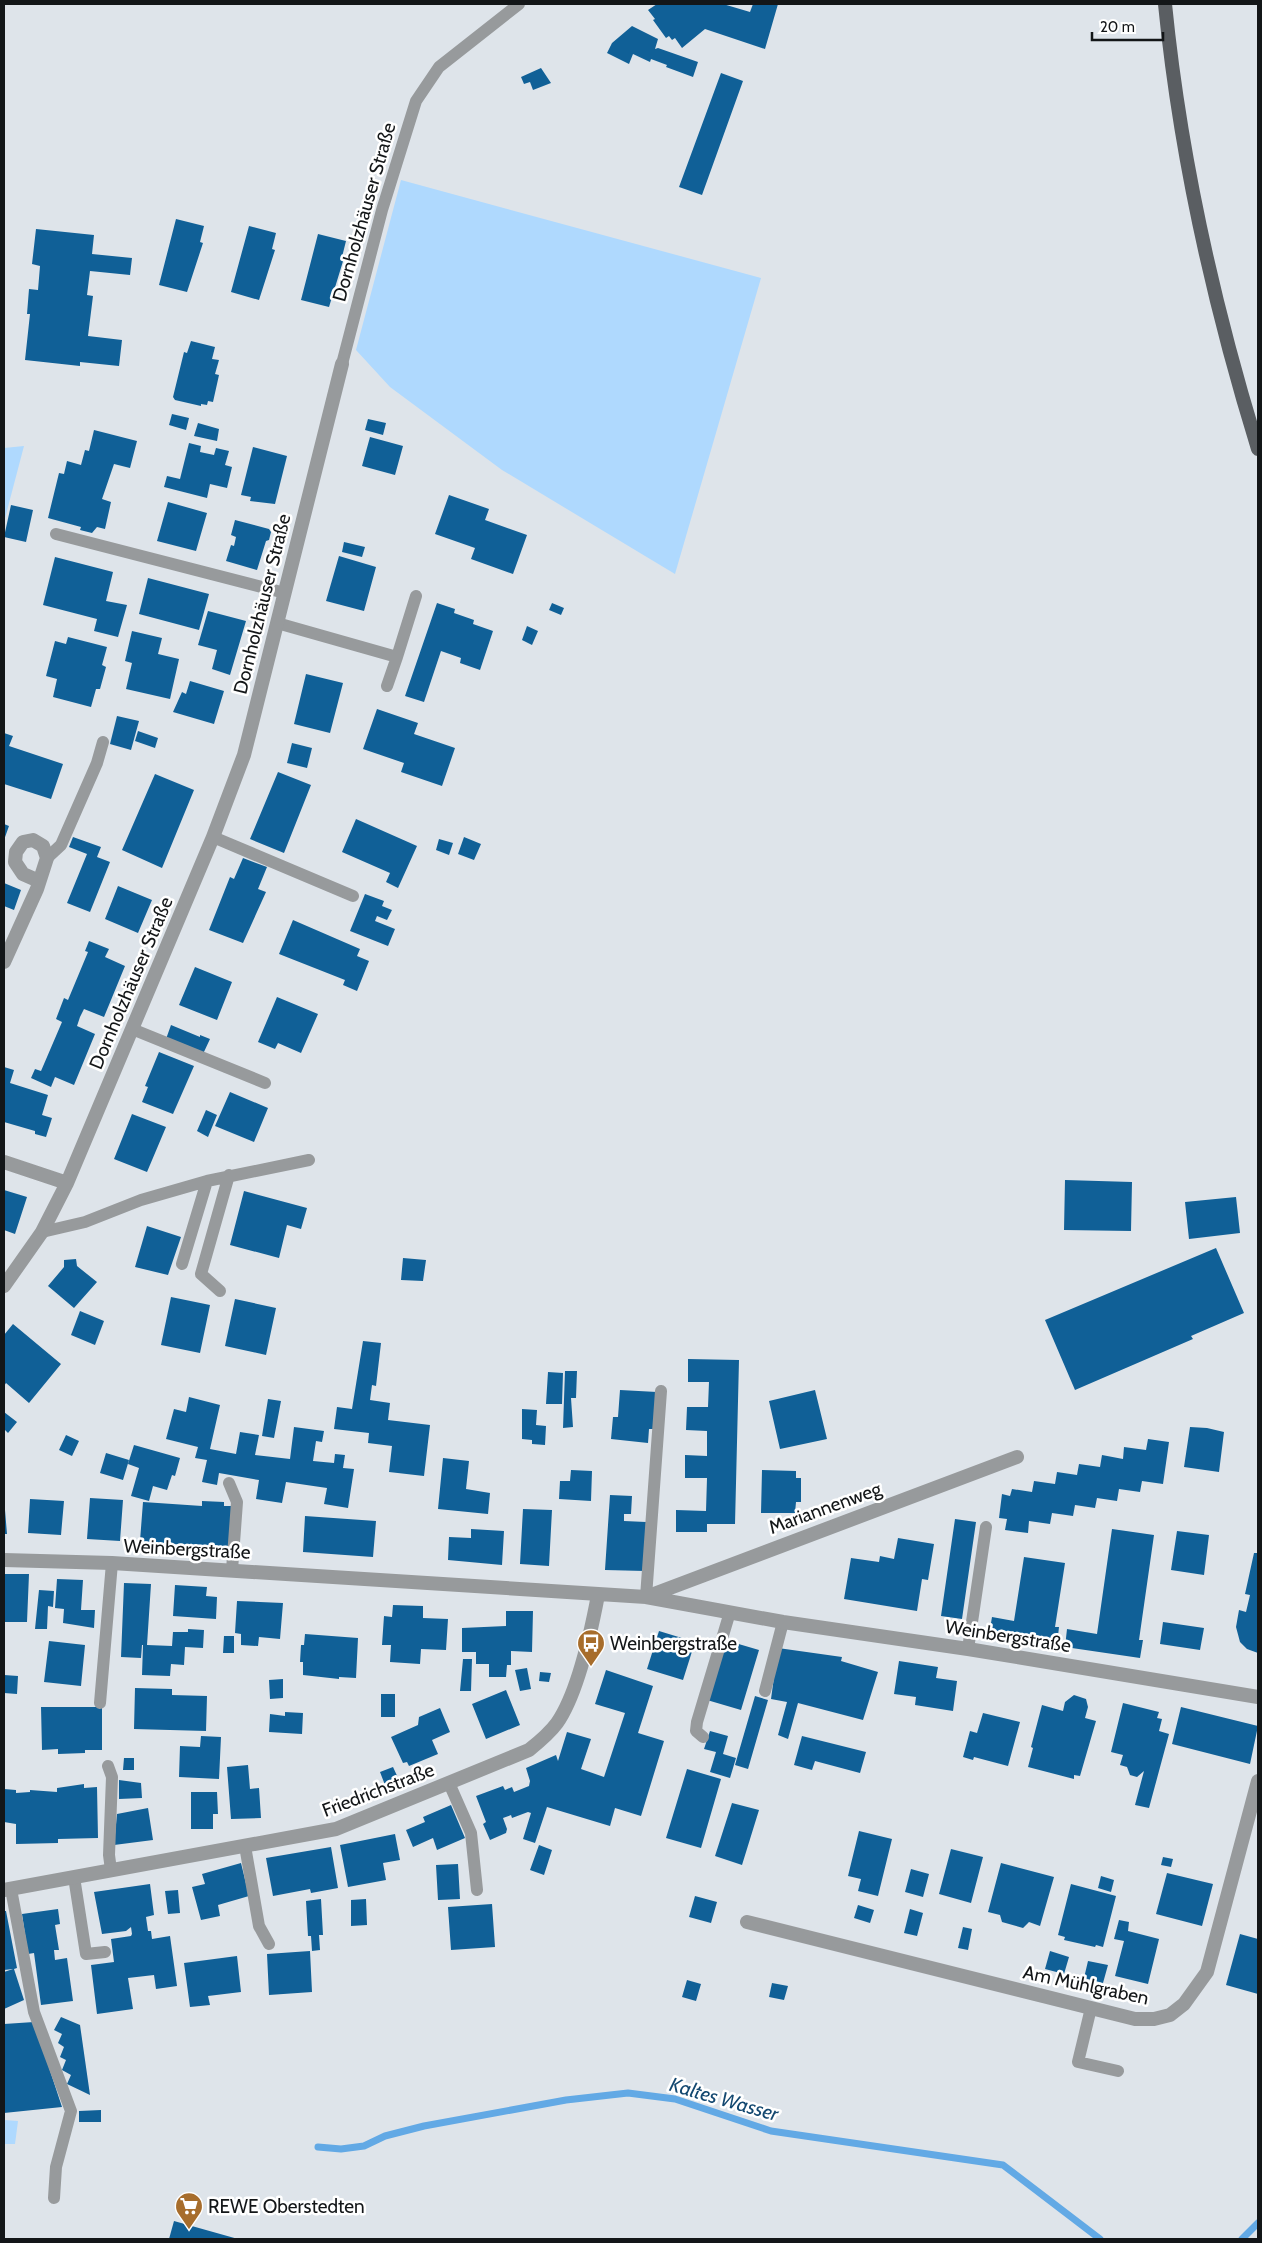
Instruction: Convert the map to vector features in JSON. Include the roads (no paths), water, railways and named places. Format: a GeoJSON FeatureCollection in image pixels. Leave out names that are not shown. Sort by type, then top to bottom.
{"type":"FeatureCollection","features":[{"type":"Feature","properties":{"kind":"main road"},"geometry":{"type":"LineString","coordinates":[[1165,4],[1172,73],[1196,215],[1235,375],[1258,449]]}},
{"type":"Feature","properties":{"kind":"street","name":"Dornholzhäuser Straße"},"geometry":{"type":"LineString","coordinates":[[4,1286],[42,1232],[67,1183],[213,837],[244,755],[342,364]]}},
{"type":"Feature","properties":{"kind":"street"},"geometry":{"type":"LineString","coordinates":[[4,962],[38,889],[47,858],[43,846],[32,840],[23,842],[16,852],[15,862],[18,869],[39,882]]}},
{"type":"Feature","properties":{"kind":"street"},"geometry":{"type":"LineString","coordinates":[[4,1162],[67,1183]]}},
{"type":"Feature","properties":{"kind":"street","name":"Mariannenweg"},"geometry":{"type":"LineString","coordinates":[[646,1597],[1017,1457]]}},
{"type":"Feature","properties":{"kind":"street","name":"Weinbergstraße"},"geometry":{"type":"LineString","coordinates":[[4,1560],[112,1563],[540,1588],[646,1597],[783,1622],[968,1649],[1258,1697]]}},
{"type":"Feature","properties":{"kind":"street","name":"Friedrichstraße"},"geometry":{"type":"LineString","coordinates":[[7,1889],[336,1829],[528,1750],[546,1737],[558,1722],[580,1668],[598,1594]]}},
{"type":"Feature","properties":{"kind":"street","name":"Am Mühlgraben"},"geometry":{"type":"LineString","coordinates":[[747,1922],[1135,2019],[1154,2019],[1170,2015],[1184,2004],[1197,1988],[1206,1972],[1258,1781]]}},
{"type":"Feature","properties":{"kind":"lane","name":"Dornholzhäuser Straße"},"geometry":{"type":"LineString","coordinates":[[342,364],[382,210],[416,101],[439,67],[519,4]]}},
{"type":"Feature","properties":{"kind":"lane"},"geometry":{"type":"LineString","coordinates":[[56,534],[285,593]]}},
{"type":"Feature","properties":{"kind":"lane"},"geometry":{"type":"LineString","coordinates":[[387,686],[416,596]]}},
{"type":"Feature","properties":{"kind":"lane"},"geometry":{"type":"LineString","coordinates":[[277,623],[397,658]]}},
{"type":"Feature","properties":{"kind":"lane"},"geometry":{"type":"LineString","coordinates":[[47,858],[61,844],[97,763],[103,742]]}},
{"type":"Feature","properties":{"kind":"lane"},"geometry":{"type":"LineString","coordinates":[[213,837],[354,896]]}},
{"type":"Feature","properties":{"kind":"lane"},"geometry":{"type":"LineString","coordinates":[[132,1029],[265,1083]]}},
{"type":"Feature","properties":{"kind":"lane"},"geometry":{"type":"LineString","coordinates":[[42,1232],[86,1222],[141,1200],[229,1175],[309,1160]]}},
{"type":"Feature","properties":{"kind":"lane"},"geometry":{"type":"LineString","coordinates":[[220,1291],[201,1274],[229,1175]]}},
{"type":"Feature","properties":{"kind":"lane"},"geometry":{"type":"LineString","coordinates":[[182,1264],[208,1181]]}},
{"type":"Feature","properties":{"kind":"lane"},"geometry":{"type":"LineString","coordinates":[[646,1597],[661,1391]]}},
{"type":"Feature","properties":{"kind":"lane"},"geometry":{"type":"LineString","coordinates":[[229,1483],[238,1502],[232,1570]]}},
{"type":"Feature","properties":{"kind":"lane"},"geometry":{"type":"LineString","coordinates":[[968,1649],[986,1527]]}},
{"type":"Feature","properties":{"kind":"lane"},"geometry":{"type":"LineString","coordinates":[[100,1702],[112,1563]]}},
{"type":"Feature","properties":{"kind":"lane"},"geometry":{"type":"LineString","coordinates":[[703,1737],[696,1731],[697,1722],[730,1612]]}},
{"type":"Feature","properties":{"kind":"lane"},"geometry":{"type":"LineString","coordinates":[[765,1691],[783,1622]]}},
{"type":"Feature","properties":{"kind":"lane"},"geometry":{"type":"LineString","coordinates":[[108,1766],[112,1777],[109,1854],[111,1870]]}},
{"type":"Feature","properties":{"kind":"lane"},"geometry":{"type":"LineString","coordinates":[[449,1783],[470,1833],[478,1890]]}},
{"type":"Feature","properties":{"kind":"lane"},"geometry":{"type":"LineString","coordinates":[[245,1846],[259,1926],[269,1944]]}},
{"type":"Feature","properties":{"kind":"lane"},"geometry":{"type":"LineString","coordinates":[[74,1877],[86,1954],[104,1952]]}},
{"type":"Feature","properties":{"kind":"lane"},"geometry":{"type":"LineString","coordinates":[[7,1889],[34,2012],[71,2111],[56,2167],[54,2198]]}},
{"type":"Feature","properties":{"kind":"lane"},"geometry":{"type":"LineString","coordinates":[[1091,2008],[1078,2062],[1118,2071]]}},
{"type":"Feature","properties":{"kind":"waterway","name":"Kaltes Wasser"},"geometry":{"type":"LineString","coordinates":[[318,2147],[341,2149],[364,2146],[385,2136],[424,2126],[566,2100],[628,2093],[675,2099],[771,2131],[1003,2165],[1100,2239]]}},
{"type":"Feature","properties":{"kind":"waterway","name":"Kaltes Wasser"},"geometry":{"type":"LineString","coordinates":[[1242,2239],[1258,2223]]}},
{"type":"Feature","properties":{"kind":"place","name":"Weinbergstraße"},"geometry":{"type":"Point","coordinates":[591,1667]}},
{"type":"Feature","properties":{"kind":"place","name":"REWE Oberstedten"},"geometry":{"type":"Point","coordinates":[189,2230]}}]}
